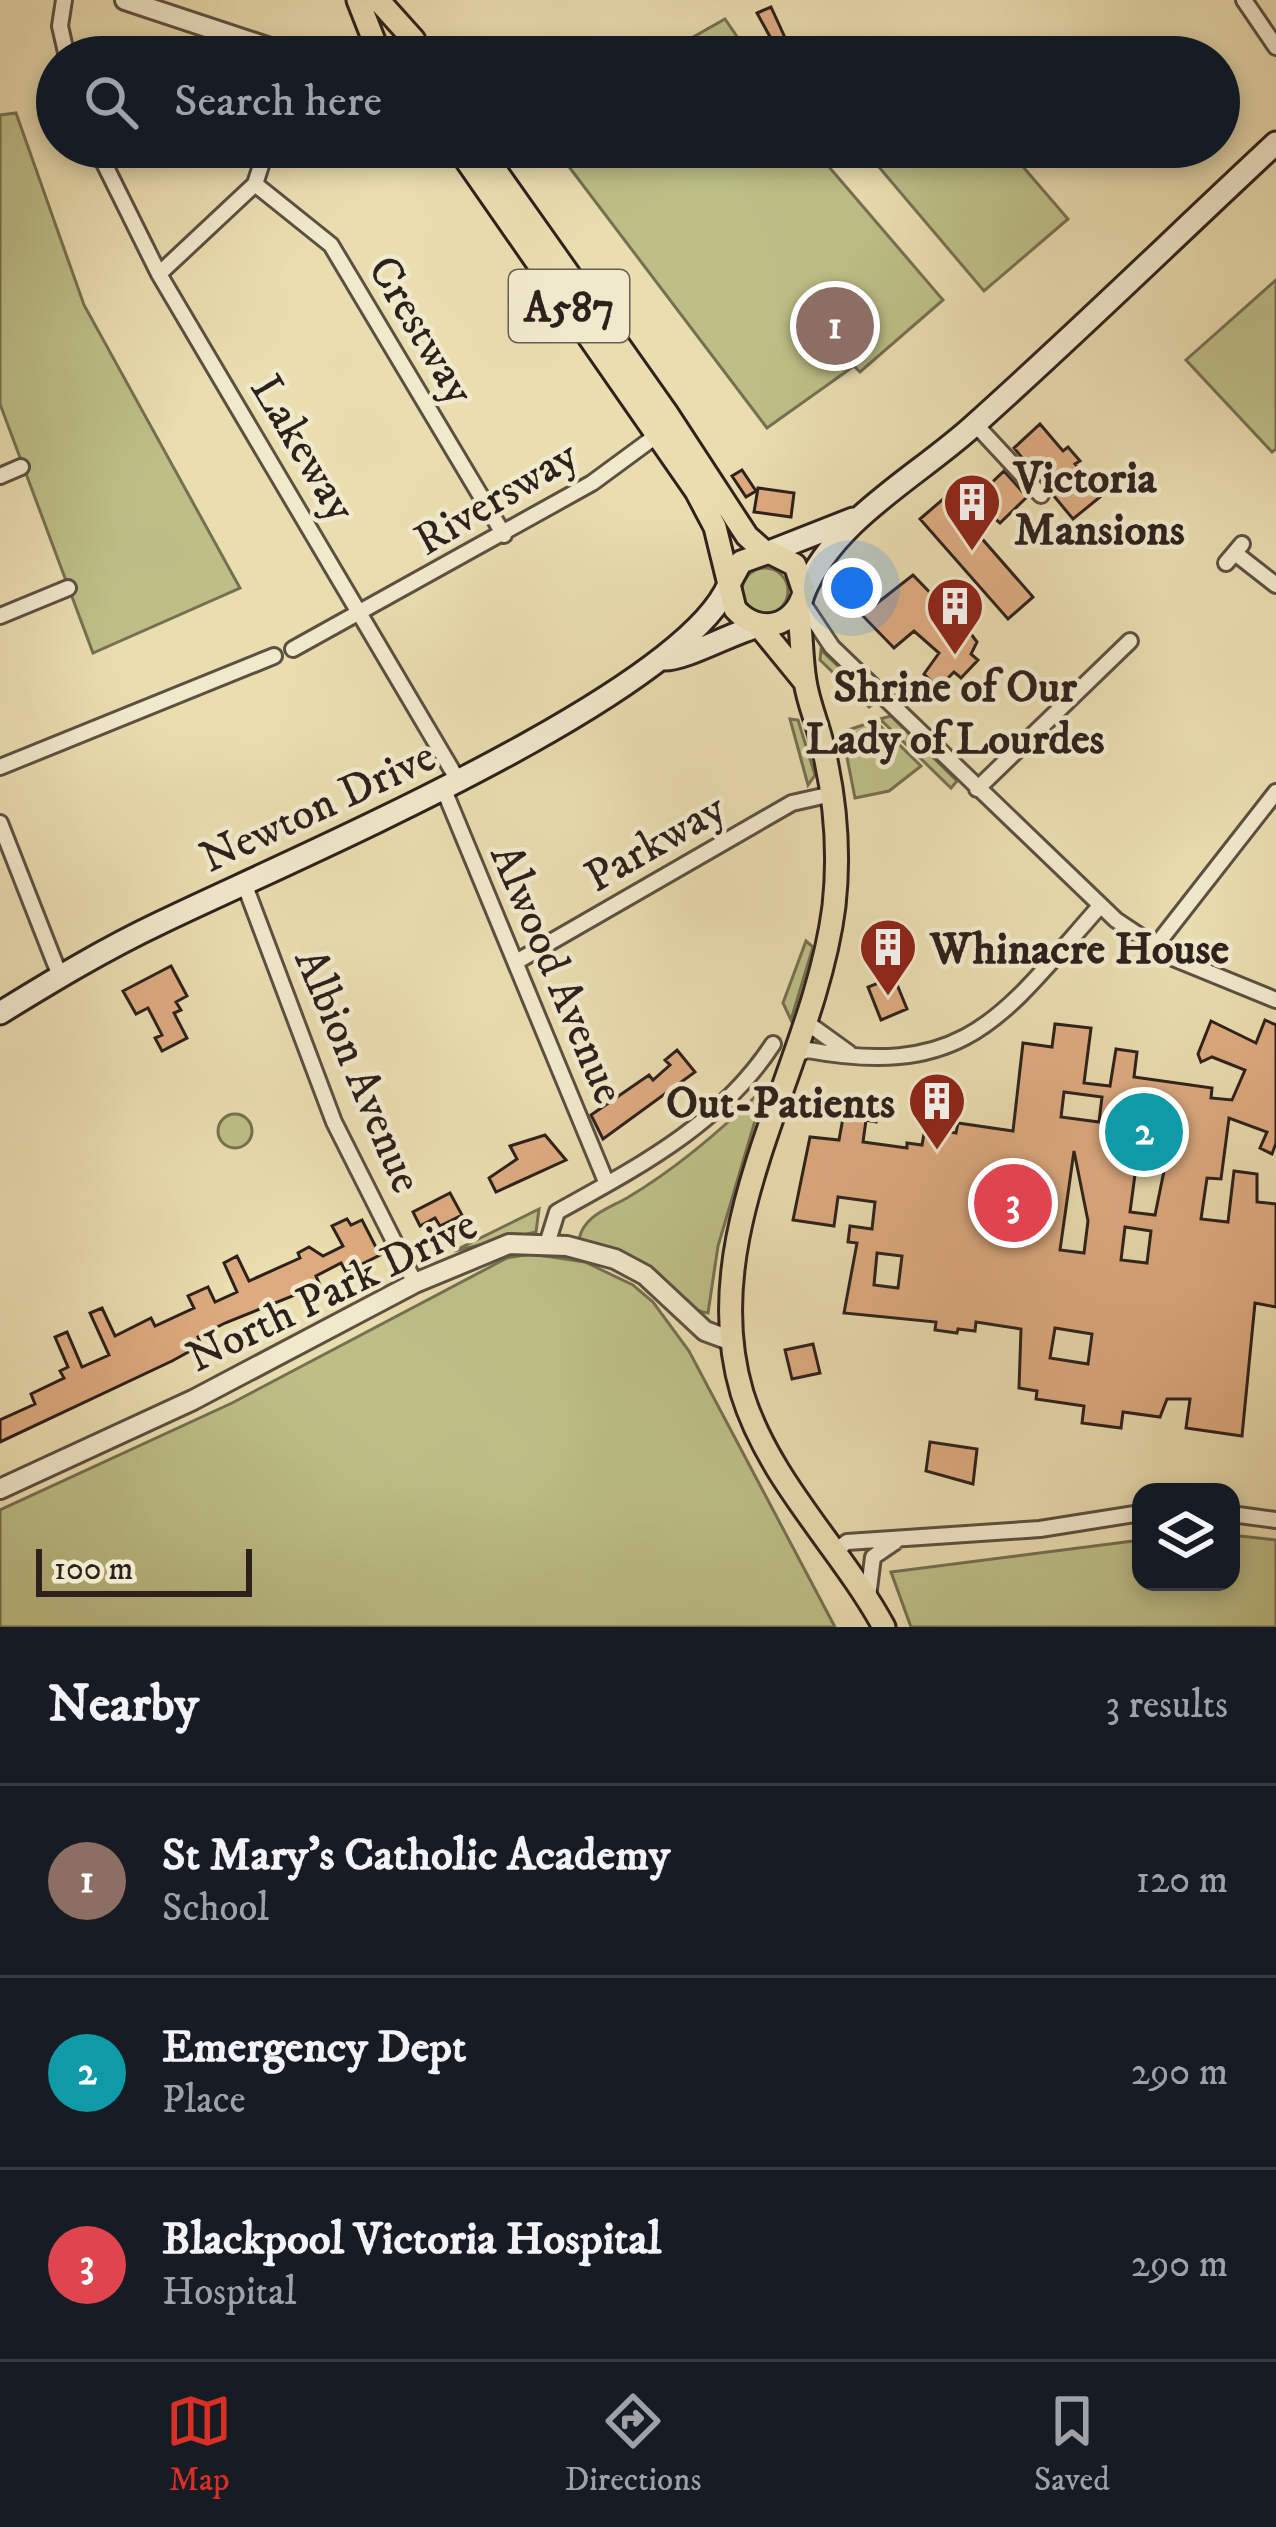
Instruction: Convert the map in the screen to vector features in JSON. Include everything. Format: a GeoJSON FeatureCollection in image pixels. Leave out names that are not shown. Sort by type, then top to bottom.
{"type":"FeatureCollection","features":[{"type":"Feature","properties":{"kind":"main road"},"geometry":{"type":"LineString","coordinates":[[358,0],[368,36]]}},
{"type":"Feature","properties":{"kind":"main road"},"geometry":{"type":"LineString","coordinates":[[378,0],[408,36]]}},
{"type":"Feature","properties":{"kind":"main road"},"geometry":{"type":"LineString","coordinates":[[383,36],[400,30]]}},
{"type":"Feature","properties":{"kind":"main road"},"geometry":{"type":"LineString","coordinates":[[760,626],[778,624],[801,600],[820,554],[975,424],[1276,142]]}},
{"type":"Feature","properties":{"kind":"main road","name":"A587"},"geometry":{"type":"LineString","coordinates":[[472,168],[660,433],[710,516],[730,584]]}},
{"type":"Feature","properties":{"kind":"main road","name":"A587"},"geometry":{"type":"LineString","coordinates":[[493,168],[746,536],[767,552]]}},
{"type":"Feature","properties":{"kind":"main road"},"geometry":{"type":"LineString","coordinates":[[805,682],[760,626],[735,609],[730,584],[741,562],[827,525],[860,518]]}},
{"type":"Feature","properties":{"kind":"main road"},"geometry":{"type":"LineString","coordinates":[[767,552],[795,565],[805,682],[832,794],[834,904],[806,1022],[736,1260],[732,1341],[742,1392],[761,1439],[884,1627]]}},
{"type":"Feature","properties":{"kind":"main road","name":"Newton Drive"},"geometry":{"type":"LineString","coordinates":[[0,1013],[60,976],[244,883],[451,786],[663,659],[712,613],[730,584]]}},
{"type":"Feature","properties":{"kind":"main road","name":"Newton Drive"},"geometry":{"type":"LineString","coordinates":[[663,659],[676,660],[721,636],[760,626]]}},
{"type":"Feature","properties":{"kind":"street"},"geometry":{"type":"LineString","coordinates":[[62,36],[64,0]]}},
{"type":"Feature","properties":{"kind":"street"},"geometry":{"type":"LineString","coordinates":[[125,0],[233,36]]}},
{"type":"Feature","properties":{"kind":"street"},"geometry":{"type":"LineString","coordinates":[[1244,0],[1276,47]]}},
{"type":"Feature","properties":{"kind":"street","name":"Lakeway"},"geometry":{"type":"LineString","coordinates":[[106,168],[159,274],[364,615],[451,786]]}},
{"type":"Feature","properties":{"kind":"street"},"geometry":{"type":"LineString","coordinates":[[159,274],[255,184],[260,168]]}},
{"type":"Feature","properties":{"kind":"street","name":"Crestway"},"geometry":{"type":"LineString","coordinates":[[255,184],[311,224],[331,245],[504,535]]}},
{"type":"Feature","properties":{"kind":"street"},"geometry":{"type":"LineString","coordinates":[[975,424],[1042,495]]}},
{"type":"Feature","properties":{"kind":"street","name":"Riversway"},"geometry":{"type":"LineString","coordinates":[[293,649],[364,615],[504,535],[592,483],[660,433]]}},
{"type":"Feature","properties":{"kind":"street"},"geometry":{"type":"LineString","coordinates":[[0,476],[21,467]]}},
{"type":"Feature","properties":{"kind":"street"},"geometry":{"type":"LineString","coordinates":[[1234,553],[1276,586]]}},
{"type":"Feature","properties":{"kind":"street"},"geometry":{"type":"LineString","coordinates":[[0,616],[68,588]]}},
{"type":"Feature","properties":{"kind":"street"},"geometry":{"type":"LineString","coordinates":[[801,600],[832,647],[1100,907],[1154,949],[1276,1000]]}},
{"type":"Feature","properties":{"kind":"street"},"geometry":{"type":"LineString","coordinates":[[977,789],[1130,641]]}},
{"type":"Feature","properties":{"kind":"street"},"geometry":{"type":"LineString","coordinates":[[0,767],[274,656]]}},
{"type":"Feature","properties":{"kind":"street","name":"Alwood Avenue"},"geometry":{"type":"LineString","coordinates":[[451,786],[516,962],[607,1184]]}},
{"type":"Feature","properties":{"kind":"street"},"geometry":{"type":"LineString","coordinates":[[1154,949],[1276,792]]}},
{"type":"Feature","properties":{"kind":"street","name":"Parkway"},"geometry":{"type":"LineString","coordinates":[[516,962],[792,803],[832,794]]}},
{"type":"Feature","properties":{"kind":"street"},"geometry":{"type":"LineString","coordinates":[[0,823],[60,976]]}},
{"type":"Feature","properties":{"kind":"street","name":"Albion Avenue"},"geometry":{"type":"LineString","coordinates":[[244,883],[334,1122],[415,1283]]}},
{"type":"Feature","properties":{"kind":"street"},"geometry":{"type":"LineString","coordinates":[[796,1054],[808,1050],[912,1058],[972,1035],[1100,907]]}},
{"type":"Feature","properties":{"kind":"street"},"geometry":{"type":"LineString","coordinates":[[806,1022],[853,1055]]}},
{"type":"Feature","properties":{"kind":"street","name":"North Park Drive"},"geometry":{"type":"LineString","coordinates":[[0,1489],[193,1400],[415,1283],[490,1250],[547,1244],[557,1212],[704,1120],[773,1044]]}},
{"type":"Feature","properties":{"kind":"street"},"geometry":{"type":"LineString","coordinates":[[547,1244],[615,1259],[644,1276],[705,1331],[732,1341]]}},
{"type":"Feature","properties":{"kind":"street"},"geometry":{"type":"LineString","coordinates":[[835,1551],[847,1542],[1040,1529],[1132,1514]]}},
{"type":"Feature","properties":{"kind":"street"},"geometry":{"type":"LineString","coordinates":[[1240,1515],[1276,1520]]}},
{"type":"Feature","properties":{"kind":"street"},"geometry":{"type":"LineString","coordinates":[[868,1598],[872,1557],[899,1540]]}},
{"type":"Feature","properties":{"kind":"green space"},"geometry":{"type":"Polygon","coordinates":[[[725,19],[737,36],[695,36],[725,19]]]}},
{"type":"Feature","properties":{"kind":"green space"},"geometry":{"type":"Polygon","coordinates":[[[16,113],[84,305],[240,588],[93,653],[0,404],[0,115],[16,113]]]}},
{"type":"Feature","properties":{"kind":"green space"},"geometry":{"type":"Polygon","coordinates":[[[570,168],[830,168],[943,300],[860,372],[854,366],[767,428],[570,168]]]}},
{"type":"Feature","properties":{"kind":"green space"},"geometry":{"type":"Polygon","coordinates":[[[880,168],[1024,168],[1068,219],[984,291],[880,168]]]}},
{"type":"Feature","properties":{"kind":"green space"},"geometry":{"type":"Polygon","coordinates":[[[1276,280],[1276,449],[1272,452],[1186,360],[1276,280]]]}},
{"type":"Feature","properties":{"kind":"green space"},"geometry":{"type":"Polygon","coordinates":[[[765,568],[781,575],[788,591],[781,607],[765,614],[749,607],[742,591],[749,575],[765,568]]]}},
{"type":"Feature","properties":{"kind":"green space"},"geometry":{"type":"Polygon","coordinates":[[[821,650],[876,702],[869,707],[820,660],[821,650]]]}},
{"type":"Feature","properties":{"kind":"green space"},"geometry":{"type":"Polygon","coordinates":[[[891,716],[957,781],[951,788],[880,719],[891,716]]]}},
{"type":"Feature","properties":{"kind":"green space"},"geometry":{"type":"Polygon","coordinates":[[[790,719],[798,720],[815,775],[808,785],[790,719]]]}},
{"type":"Feature","properties":{"kind":"green space"},"geometry":{"type":"Polygon","coordinates":[[[875,721],[921,766],[889,791],[855,798],[842,732],[875,721]]]}},
{"type":"Feature","properties":{"kind":"green space"},"geometry":{"type":"Polygon","coordinates":[[[806,941],[813,947],[791,1020],[783,1003],[806,941]]]}},
{"type":"Feature","properties":{"kind":"green space"},"geometry":{"type":"Polygon","coordinates":[[[765,1087],[718,1246],[708,1313],[681,1300],[641,1262],[579,1239],[591,1219],[682,1161],[765,1087]]]}},
{"type":"Feature","properties":{"kind":"green space"},"geometry":{"type":"Polygon","coordinates":[[[235,1114],[247,1119],[252,1131],[247,1143],[235,1148],[223,1143],[218,1131],[223,1119],[235,1114]]]}},
{"type":"Feature","properties":{"kind":"green space"},"geometry":{"type":"Polygon","coordinates":[[[539,1209],[536,1232],[454,1251],[539,1209]]]}},
{"type":"Feature","properties":{"kind":"green space"},"geometry":{"type":"Polygon","coordinates":[[[531,1254],[585,1262],[633,1285],[653,1302],[689,1351],[835,1627],[0,1627],[0,1510],[232,1403],[507,1258],[531,1254]]]}},
{"type":"Feature","properties":{"kind":"green space"},"geometry":{"type":"Polygon","coordinates":[[[1240,1536],[1276,1540],[1276,1627],[911,1627],[891,1572],[1132,1541],[1132,1591],[1240,1591],[1240,1536]]]}},
{"type":"Feature","properties":{"kind":"building"},"geometry":{"type":"Polygon","coordinates":[[[771,7],[784,36],[770,36],[757,13],[771,7]]]}},
{"type":"Feature","properties":{"kind":"building","name":"Victoria Mansions"},"geometry":{"type":"Polygon","coordinates":[[[1040,424],[1063,451],[1068,447],[1080,461],[1075,464],[1100,497],[1073,519],[1014,448],[1040,424]]]}},
{"type":"Feature","properties":{"kind":"building"},"geometry":{"type":"Polygon","coordinates":[[[742,470],[756,491],[746,497],[732,476],[742,470]]]}},
{"type":"Feature","properties":{"kind":"building","name":"Victoria Mansions"},"geometry":{"type":"Polygon","coordinates":[[[1004,471],[1027,497],[1000,523],[993,517],[977,533],[1033,597],[1008,619],[920,519],[949,494],[963,510],[1004,471]]]}},
{"type":"Feature","properties":{"kind":"building"},"geometry":{"type":"Polygon","coordinates":[[[758,488],[794,493],[791,517],[754,512],[758,488]]]}},
{"type":"Feature","properties":{"kind":"building"},"geometry":{"type":"Polygon","coordinates":[[[913,575],[940,603],[929,613],[954,637],[971,634],[977,642],[971,654],[978,660],[961,678],[954,672],[938,688],[924,674],[939,653],[914,631],[894,648],[862,615],[913,575]]]}},
{"type":"Feature","properties":{"kind":"building"},"geometry":{"type":"Polygon","coordinates":[[[171,966],[187,996],[176,1002],[181,1010],[174,1013],[187,1038],[162,1051],[155,1038],[162,1035],[148,1008],[136,1014],[123,991],[171,966]]]}},
{"type":"Feature","properties":{"kind":"building","name":"Whinacre House"},"geometry":{"type":"Polygon","coordinates":[[[894,977],[907,1009],[881,1020],[868,987],[894,977]]]}},
{"type":"Feature","properties":{"kind":"building"},"geometry":{"type":"Polygon","coordinates":[[[1265,1020],[1276,1025],[1276,1143],[1272,1154],[1260,1148],[1267,1132],[1229,1118],[1221,1179],[1207,1178],[1201,1219],[1228,1222],[1234,1171],[1257,1174],[1257,1202],[1276,1204],[1276,1307],[1255,1303],[1242,1436],[1186,1428],[1190,1399],[1167,1399],[1160,1417],[1123,1412],[1121,1428],[1082,1423],[1084,1406],[1036,1399],[1037,1391],[1019,1388],[1021,1329],[976,1322],[975,1331],[958,1329],[957,1333],[935,1330],[936,1322],[844,1313],[857,1243],[848,1242],[850,1226],[872,1229],[875,1202],[838,1197],[834,1226],[793,1220],[810,1137],[839,1140],[847,1096],[878,1100],[876,1122],[866,1120],[863,1142],[907,1148],[907,1143],[922,1145],[925,1128],[956,1133],[958,1123],[1013,1131],[1023,1043],[1052,1047],[1055,1024],[1091,1028],[1084,1083],[1110,1086],[1116,1049],[1137,1052],[1134,1077],[1212,1088],[1211,1098],[1232,1100],[1245,1070],[1212,1057],[1201,1062],[1198,1054],[1211,1021],[1256,1043],[1265,1020]],[[1064,1092],[1061,1117],[1099,1122],[1102,1097],[1064,1092]],[[1074,1151],[1060,1250],[1084,1253],[1088,1221],[1074,1151]],[[1136,1167],[1130,1212],[1155,1215],[1164,1171],[1136,1167]],[[1125,1227],[1121,1260],[1147,1263],[1151,1231],[1125,1227]],[[877,1253],[874,1285],[898,1288],[902,1256],[877,1253]],[[1055,1328],[1050,1358],[1088,1364],[1092,1334],[1055,1328]]]}},
{"type":"Feature","properties":{"kind":"building"},"geometry":{"type":"Polygon","coordinates":[[[677,1050],[695,1072],[603,1139],[591,1115],[649,1075],[653,1080],[670,1065],[665,1060],[677,1050]]]}},
{"type":"Feature","properties":{"kind":"building"},"geometry":{"type":"Polygon","coordinates":[[[545,1135],[566,1160],[496,1192],[489,1178],[517,1159],[510,1146],[545,1135]]]}},
{"type":"Feature","properties":{"kind":"building"},"geometry":{"type":"Polygon","coordinates":[[[450,1193],[462,1215],[440,1226],[435,1218],[420,1226],[413,1212],[450,1193]]]}},
{"type":"Feature","properties":{"kind":"building"},"geometry":{"type":"Polygon","coordinates":[[[347,1219],[351,1225],[362,1220],[380,1255],[346,1272],[341,1263],[316,1276],[320,1285],[225,1323],[198,1337],[201,1345],[172,1361],[0,1442],[0,1420],[35,1404],[31,1394],[64,1378],[60,1371],[68,1367],[55,1337],[67,1332],[82,1367],[109,1355],[90,1313],[102,1308],[115,1336],[151,1318],[155,1326],[194,1308],[188,1296],[208,1287],[215,1302],[237,1292],[224,1263],[237,1256],[249,1281],[300,1258],[298,1253],[309,1247],[323,1256],[343,1246],[332,1226],[347,1219]]]}},
{"type":"Feature","properties":{"kind":"building"},"geometry":{"type":"Polygon","coordinates":[[[813,1344],[820,1373],[792,1379],[785,1350],[813,1344]]]}},
{"type":"Feature","properties":{"kind":"building"},"geometry":{"type":"Polygon","coordinates":[[[930,1442],[977,1449],[973,1484],[926,1471],[930,1442]]]}},
{"type":"Feature","properties":{"kind":"place","name":"St Mary's Catholic Academy"},"geometry":{"type":"Point","coordinates":[835,326]}},
{"type":"Feature","properties":{"kind":"place","name":"Victoria Mansions"},"geometry":{"type":"Point","coordinates":[972,553]}},
{"type":"Feature","properties":{"kind":"place","name":"Shrine of Our Lady of Lourdes"},"geometry":{"type":"Point","coordinates":[955,657]}},
{"type":"Feature","properties":{"kind":"place","name":"Whinacre House"},"geometry":{"type":"Point","coordinates":[888,998]}},
{"type":"Feature","properties":{"kind":"place","name":"Emergency Dept"},"geometry":{"type":"Point","coordinates":[1144,1132]}},
{"type":"Feature","properties":{"kind":"place","name":"Out-Patients"},"geometry":{"type":"Point","coordinates":[937,1152]}},
{"type":"Feature","properties":{"kind":"place","name":"Blackpool Victoria Hospital"},"geometry":{"type":"Point","coordinates":[1013,1203]}}]}
